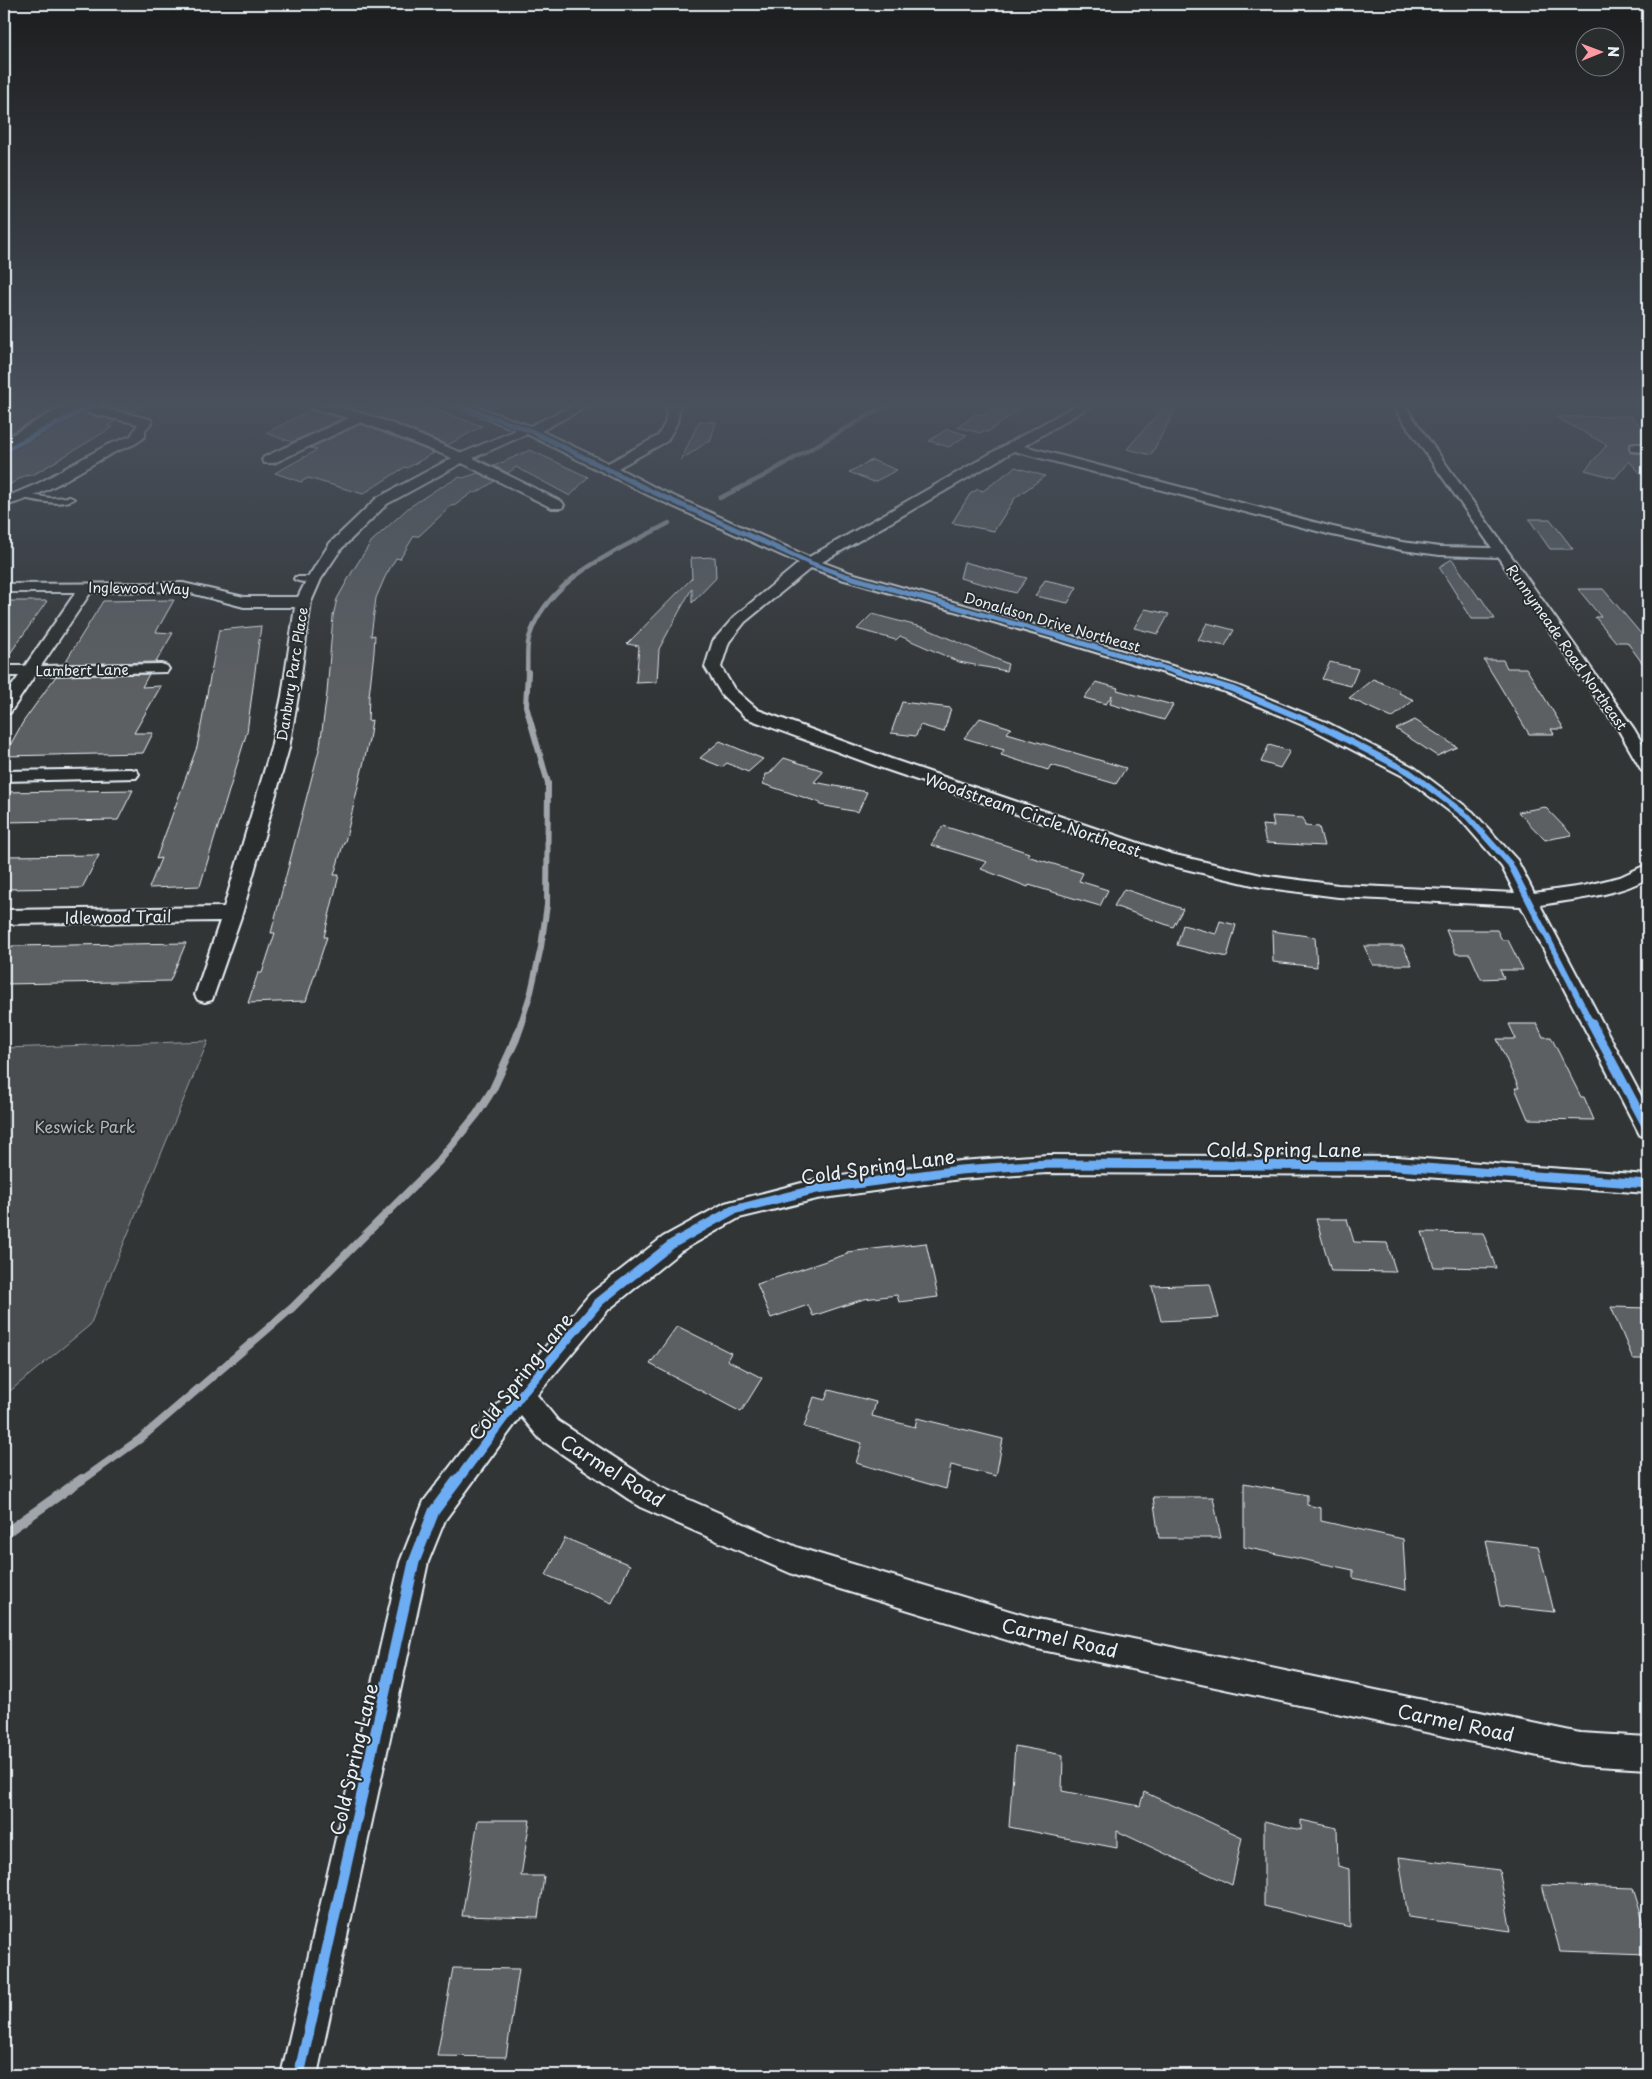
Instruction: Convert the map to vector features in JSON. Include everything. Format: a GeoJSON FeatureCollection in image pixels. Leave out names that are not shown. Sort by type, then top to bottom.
{"type":"FeatureCollection","features":[{"type":"Feature","properties":{"kind":"street","name":"Danbury Parc Place"},"geometry":{"type":"LineString","coordinates":[[205,995],[232,914],[280,748],[290,696],[306,579],[335,546],[381,502]]}},
{"type":"Feature","properties":{"kind":"street"},"geometry":{"type":"LineString","coordinates":[[551,502],[557,505]]}},
{"type":"Feature","properties":{"kind":"street","name":"Donaldson Drive Northeast"},"geometry":{"type":"LineString","coordinates":[[675,502],[810,563],[846,576],[1058,636],[1232,689],[1320,726],[1409,772],[1467,816],[1510,864],[1648,1129]]}},
{"type":"Feature","properties":{"kind":"street","name":"Woodstream Circle Northeast"},"geometry":{"type":"LineString","coordinates":[[917,502],[810,563],[740,619],[721,641],[713,667],[728,692],[752,714],[885,763],[1168,859],[1261,881],[1338,891],[1529,900]]}},
{"type":"Feature","properties":{"kind":"street"},"geometry":{"type":"LineString","coordinates":[[1223,502],[1314,526],[1402,546],[1440,551],[1501,553]]}},
{"type":"Feature","properties":{"kind":"street","name":"Runnymeade Road Northeast"},"geometry":{"type":"LineString","coordinates":[[1466,502],[1626,729],[1648,767]]}},
{"type":"Feature","properties":{"kind":"street"},"geometry":{"type":"LineString","coordinates":[[4,709],[87,587]]}},
{"type":"Feature","properties":{"kind":"street","name":"Inglewood Way"},"geometry":{"type":"LineString","coordinates":[[4,588],[183,587],[244,602],[303,602]]}},
{"type":"Feature","properties":{"kind":"street","name":"Lambert Lane"},"geometry":{"type":"LineString","coordinates":[[4,671],[161,669]]}},
{"type":"Feature","properties":{"kind":"street"},"geometry":{"type":"LineString","coordinates":[[4,776],[130,774]]}},
{"type":"Feature","properties":{"kind":"street"},"geometry":{"type":"LineString","coordinates":[[1529,900],[1583,892],[1626,882],[1648,870]]}},
{"type":"Feature","properties":{"kind":"street","name":"Idlewood Trail"},"geometry":{"type":"LineString","coordinates":[[4,918],[232,914]]}},
{"type":"Feature","properties":{"kind":"street","name":"Cold Spring Lane"},"geometry":{"type":"LineString","coordinates":[[299,2075],[414,1562],[434,1511],[521,1395],[599,1302],[672,1244],[733,1210],[817,1189],[960,1170],[1047,1164],[1397,1166],[1648,1184]]}},
{"type":"Feature","properties":{"kind":"street","name":"Carmel Road"},"geometry":{"type":"LineString","coordinates":[[521,1395],[549,1430],[650,1497],[797,1562],[1033,1633],[1580,1749],[1648,1753]]}},
{"type":"Feature","properties":{"kind":"green space","name":"Keswick Park"},"geometry":{"type":"Polygon","coordinates":[[[208,1041],[90,1325],[4,1396],[4,1048],[208,1041]]]}},
{"type":"Feature","properties":{"kind":"building"},"geometry":{"type":"Polygon","coordinates":[[[417,502],[459,502],[454,506],[452,505],[419,536],[414,536],[400,559],[396,558],[376,598],[371,636],[375,635],[368,721],[372,720],[345,842],[334,875],[339,875],[324,937],[327,937],[306,1001],[248,1003],[258,973],[262,973],[275,933],[271,933],[320,746],[327,693],[333,616],[337,599],[371,542],[417,502]]]}},
{"type":"Feature","properties":{"kind":"building"},"geometry":{"type":"Polygon","coordinates":[[[965,502],[1012,502],[994,531],[952,523],[965,502]]]}},
{"type":"Feature","properties":{"kind":"building"},"geometry":{"type":"Polygon","coordinates":[[[1529,519],[1550,519],[1573,549],[1550,549],[1529,519]]]}},
{"type":"Feature","properties":{"kind":"building"},"geometry":{"type":"Polygon","coordinates":[[[715,557],[716,578],[692,603],[692,588],[659,649],[657,682],[636,683],[639,646],[627,644],[692,578],[691,558],[715,557]]]}},
{"type":"Feature","properties":{"kind":"building"},"geometry":{"type":"Polygon","coordinates":[[[1452,559],[1495,619],[1472,619],[1439,567],[1452,559]]]}},
{"type":"Feature","properties":{"kind":"building"},"geometry":{"type":"Polygon","coordinates":[[[964,562],[1027,578],[1016,593],[960,578],[964,562]]]}},
{"type":"Feature","properties":{"kind":"building"},"geometry":{"type":"Polygon","coordinates":[[[1045,580],[1077,587],[1068,603],[1035,596],[1045,580]]]}},
{"type":"Feature","properties":{"kind":"building"},"geometry":{"type":"Polygon","coordinates":[[[1578,589],[1603,589],[1648,642],[1648,671],[1627,642],[1616,642],[1595,617],[1601,617],[1578,589]]]}},
{"type":"Feature","properties":{"kind":"building"},"geometry":{"type":"Polygon","coordinates":[[[174,600],[156,632],[173,633],[156,662],[64,664],[103,601],[174,600]]]}},
{"type":"Feature","properties":{"kind":"building"},"geometry":{"type":"Polygon","coordinates":[[[4,601],[47,601],[4,662],[4,601]]]}},
{"type":"Feature","properties":{"kind":"building"},"geometry":{"type":"Polygon","coordinates":[[[1145,609],[1169,614],[1158,634],[1134,628],[1145,609]]]}},
{"type":"Feature","properties":{"kind":"building"},"geometry":{"type":"Polygon","coordinates":[[[872,614],[925,628],[1008,664],[1006,671],[959,662],[900,636],[896,640],[857,629],[872,614]]]}},
{"type":"Feature","properties":{"kind":"building"},"geometry":{"type":"Polygon","coordinates":[[[1207,623],[1234,630],[1225,646],[1198,640],[1207,623]]]}},
{"type":"Feature","properties":{"kind":"building"},"geometry":{"type":"Polygon","coordinates":[[[261,626],[247,732],[200,886],[149,888],[161,858],[156,859],[197,747],[219,630],[261,626]]]}},
{"type":"Feature","properties":{"kind":"building"},"geometry":{"type":"Polygon","coordinates":[[[1484,660],[1503,660],[1507,668],[1526,668],[1564,729],[1551,729],[1554,734],[1529,734],[1484,660]]]}},
{"type":"Feature","properties":{"kind":"building"},"geometry":{"type":"Polygon","coordinates":[[[1330,662],[1358,669],[1351,686],[1322,679],[1330,662]]]}},
{"type":"Feature","properties":{"kind":"building"},"geometry":{"type":"Polygon","coordinates":[[[149,674],[142,687],[161,686],[134,733],[153,733],[143,753],[4,756],[23,722],[56,676],[149,674]]]}},
{"type":"Feature","properties":{"kind":"building"},"geometry":{"type":"Polygon","coordinates":[[[1373,679],[1401,691],[1399,693],[1414,700],[1392,718],[1349,698],[1373,679]]]}},
{"type":"Feature","properties":{"kind":"building"},"geometry":{"type":"Polygon","coordinates":[[[1096,682],[1118,688],[1117,690],[1173,705],[1164,720],[1110,704],[1112,695],[1106,704],[1084,698],[1096,682]]]}},
{"type":"Feature","properties":{"kind":"building"},"geometry":{"type":"Polygon","coordinates":[[[902,702],[951,708],[944,732],[920,725],[916,736],[891,733],[902,702]]]}},
{"type":"Feature","properties":{"kind":"building"},"geometry":{"type":"Polygon","coordinates":[[[980,718],[1011,728],[1007,733],[1126,768],[1116,784],[1051,765],[1048,770],[1001,755],[1004,750],[964,738],[980,718]]]}},
{"type":"Feature","properties":{"kind":"building"},"geometry":{"type":"Polygon","coordinates":[[[1415,720],[1457,747],[1437,756],[1396,729],[1415,720]]]}},
{"type":"Feature","properties":{"kind":"building"},"geometry":{"type":"Polygon","coordinates":[[[720,741],[763,759],[748,772],[727,763],[722,767],[700,758],[720,741]]]}},
{"type":"Feature","properties":{"kind":"building"},"geometry":{"type":"Polygon","coordinates":[[[1269,745],[1290,751],[1280,768],[1261,762],[1269,745]]]}},
{"type":"Feature","properties":{"kind":"building"},"geometry":{"type":"Polygon","coordinates":[[[784,758],[824,771],[814,782],[867,792],[858,812],[820,805],[821,803],[763,784],[766,774],[769,774],[784,758]]]}},
{"type":"Feature","properties":{"kind":"building"},"geometry":{"type":"Polygon","coordinates":[[[133,790],[118,820],[4,822],[4,792],[133,790]]]}},
{"type":"Feature","properties":{"kind":"building"},"geometry":{"type":"Polygon","coordinates":[[[1545,807],[1572,835],[1545,840],[1518,812],[1545,807]]]}},
{"type":"Feature","properties":{"kind":"building"},"geometry":{"type":"Polygon","coordinates":[[[1272,816],[1303,818],[1305,826],[1319,827],[1324,846],[1266,843],[1262,825],[1274,826],[1272,816]]]}},
{"type":"Feature","properties":{"kind":"building"},"geometry":{"type":"Polygon","coordinates":[[[943,826],[1029,853],[1027,856],[1083,873],[1079,881],[1108,890],[1100,906],[1029,885],[1028,887],[981,869],[987,862],[931,845],[943,826]]]}},
{"type":"Feature","properties":{"kind":"building"},"geometry":{"type":"Polygon","coordinates":[[[99,855],[82,888],[4,889],[4,856],[99,855]]]}},
{"type":"Feature","properties":{"kind":"building"},"geometry":{"type":"Polygon","coordinates":[[[1124,889],[1183,909],[1173,927],[1114,906],[1124,889]]]}},
{"type":"Feature","properties":{"kind":"building"},"geometry":{"type":"Polygon","coordinates":[[[1220,921],[1236,925],[1227,957],[1177,945],[1183,925],[1216,934],[1220,921]]]}},
{"type":"Feature","properties":{"kind":"building"},"geometry":{"type":"Polygon","coordinates":[[[1446,930],[1497,930],[1502,940],[1508,940],[1523,970],[1500,970],[1504,978],[1481,979],[1470,954],[1456,954],[1446,930]]]}},
{"type":"Feature","properties":{"kind":"building"},"geometry":{"type":"Polygon","coordinates":[[[1272,931],[1315,937],[1317,967],[1273,962],[1272,931]]]}},
{"type":"Feature","properties":{"kind":"building"},"geometry":{"type":"Polygon","coordinates":[[[186,943],[170,981],[4,984],[4,961],[12,946],[186,943]]]}},
{"type":"Feature","properties":{"kind":"building"},"geometry":{"type":"Polygon","coordinates":[[[1364,946],[1403,946],[1412,965],[1373,965],[1364,946]]]}},
{"type":"Feature","properties":{"kind":"building"},"geometry":{"type":"Polygon","coordinates":[[[1509,1024],[1537,1024],[1543,1037],[1551,1037],[1581,1097],[1584,1097],[1594,1120],[1528,1119],[1515,1088],[1519,1088],[1497,1039],[1516,1039],[1509,1024]]]}},
{"type":"Feature","properties":{"kind":"building"},"geometry":{"type":"Polygon","coordinates":[[[1316,1219],[1347,1219],[1354,1242],[1387,1243],[1396,1272],[1331,1271],[1316,1219]]]}},
{"type":"Feature","properties":{"kind":"building"},"geometry":{"type":"Polygon","coordinates":[[[1422,1232],[1483,1233],[1496,1268],[1434,1267],[1422,1232]]]}},
{"type":"Feature","properties":{"kind":"building"},"geometry":{"type":"Polygon","coordinates":[[[926,1243],[938,1297],[899,1302],[897,1295],[864,1299],[813,1316],[808,1305],[771,1318],[757,1284],[847,1254],[847,1252],[926,1243]]]}},
{"type":"Feature","properties":{"kind":"building"},"geometry":{"type":"Polygon","coordinates":[[[1210,1284],[1219,1318],[1161,1321],[1152,1286],[1210,1284]]]}},
{"type":"Feature","properties":{"kind":"building"},"geometry":{"type":"Polygon","coordinates":[[[1611,1307],[1648,1308],[1648,1359],[1633,1359],[1611,1307]]]}},
{"type":"Feature","properties":{"kind":"building"},"geometry":{"type":"Polygon","coordinates":[[[677,1326],[731,1353],[727,1360],[762,1378],[741,1412],[650,1364],[677,1326]]]}},
{"type":"Feature","properties":{"kind":"building"},"geometry":{"type":"Polygon","coordinates":[[[829,1390],[876,1402],[872,1416],[915,1427],[917,1418],[1003,1439],[996,1476],[951,1465],[946,1489],[856,1463],[862,1443],[804,1427],[814,1397],[825,1400],[829,1390]]]}},
{"type":"Feature","properties":{"kind":"building"},"geometry":{"type":"Polygon","coordinates":[[[1244,1483],[1307,1495],[1307,1505],[1321,1508],[1321,1521],[1403,1539],[1406,1590],[1353,1578],[1353,1570],[1244,1547],[1244,1483]]]}},
{"type":"Feature","properties":{"kind":"building"},"geometry":{"type":"Polygon","coordinates":[[[1153,1497],[1213,1497],[1221,1538],[1159,1538],[1153,1497]]]}},
{"type":"Feature","properties":{"kind":"building"},"geometry":{"type":"Polygon","coordinates":[[[565,1538],[630,1565],[612,1603],[546,1575],[565,1538]]]}},
{"type":"Feature","properties":{"kind":"building"},"geometry":{"type":"Polygon","coordinates":[[[1486,1540],[1538,1546],[1554,1612],[1500,1606],[1486,1540]]]}},
{"type":"Feature","properties":{"kind":"building"},"geometry":{"type":"Polygon","coordinates":[[[1015,1746],[1063,1755],[1062,1791],[1140,1806],[1144,1792],[1242,1837],[1232,1885],[1117,1831],[1117,1848],[1009,1827],[1015,1746]]]}},
{"type":"Feature","properties":{"kind":"building"},"geometry":{"type":"Polygon","coordinates":[[[478,1820],[530,1820],[521,1876],[544,1876],[538,1918],[462,1916],[478,1820]]]}},
{"type":"Feature","properties":{"kind":"building"},"geometry":{"type":"Polygon","coordinates":[[[1301,1820],[1337,1828],[1338,1866],[1349,1869],[1350,1927],[1264,1906],[1264,1821],[1301,1830],[1301,1820]]]}},
{"type":"Feature","properties":{"kind":"building"},"geometry":{"type":"Polygon","coordinates":[[[1399,1857],[1499,1870],[1511,1931],[1408,1917],[1399,1857]]]}},
{"type":"Feature","properties":{"kind":"building"},"geometry":{"type":"Polygon","coordinates":[[[1542,1885],[1633,1888],[1648,1937],[1648,1954],[1560,1951],[1542,1885]]]}},
{"type":"Feature","properties":{"kind":"building"},"geometry":{"type":"Polygon","coordinates":[[[453,1968],[519,1969],[506,2057],[437,2056],[453,1968]]]}},
{"type":"Feature","properties":{"kind":"waterway"},"geometry":{"type":"LineString","coordinates":[[527,673],[529,638],[538,617],[551,598],[587,568],[669,523]]}},
{"type":"Feature","properties":{"kind":"waterway"},"geometry":{"type":"LineString","coordinates":[[521,1023],[531,992],[541,947],[547,905],[548,783],[526,706],[528,672]]}},
{"type":"Feature","properties":{"kind":"waterway"},"geometry":{"type":"LineString","coordinates":[[81,1481],[140,1439],[292,1308],[438,1162],[477,1114],[493,1089],[522,1022]]}},
{"type":"Feature","properties":{"kind":"waterway"},"geometry":{"type":"LineString","coordinates":[[4,1534],[82,1479]]}},
{"type":"Feature","properties":{"kind":"cycle path"},"geometry":{"type":"LineString","coordinates":[[675,502],[810,563],[846,576],[1058,636],[1232,689],[1320,726],[1409,772],[1467,816],[1510,864],[1564,972],[1648,1129]]}},
{"type":"Feature","properties":{"kind":"cycle path"},"geometry":{"type":"LineString","coordinates":[[299,2075],[414,1562],[434,1511],[521,1395],[599,1302],[672,1244],[733,1210],[817,1189],[960,1170],[1047,1164],[1397,1166],[1648,1184]]}}]}
